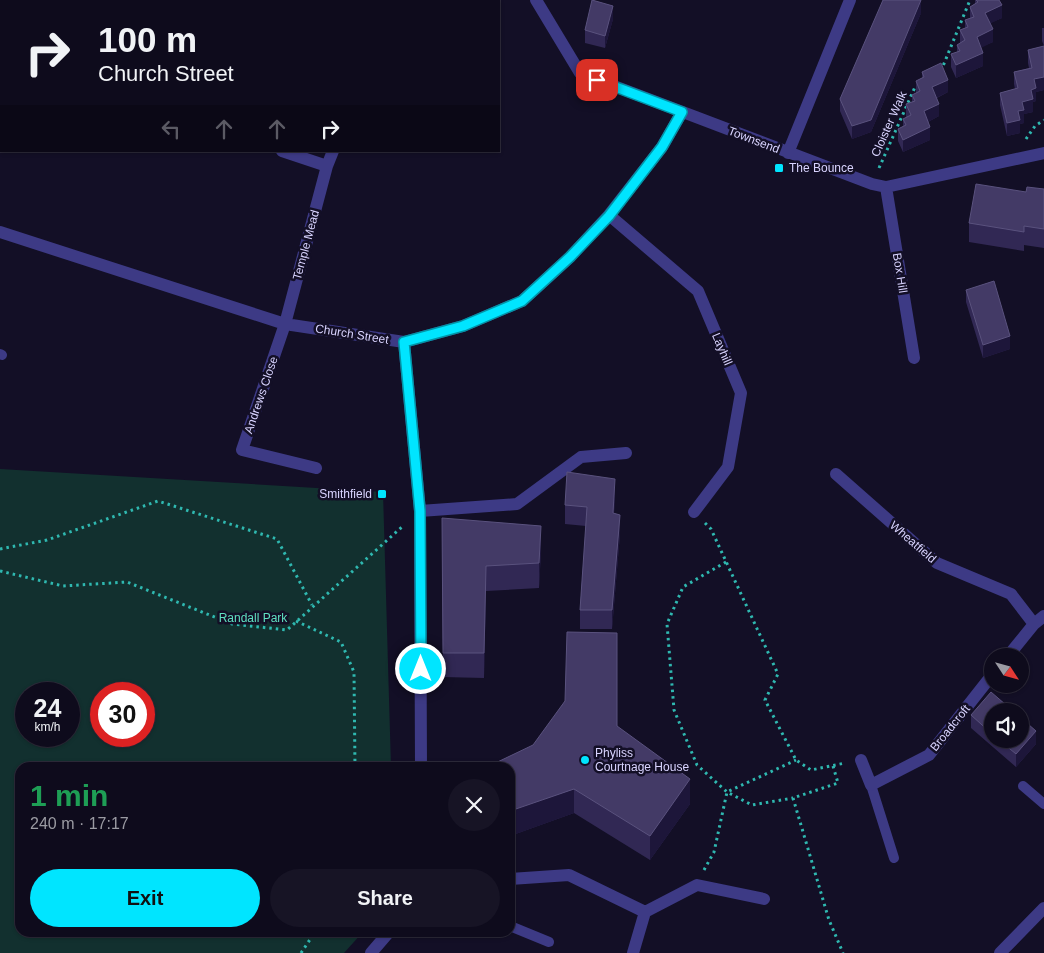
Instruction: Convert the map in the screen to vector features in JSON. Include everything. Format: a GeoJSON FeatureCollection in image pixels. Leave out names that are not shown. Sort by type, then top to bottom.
{"type":"FeatureCollection","features":[{"type":"Feature","properties":{"kind":"street","name":"Townsend"},"geometry":{"type":"LineString","coordinates":[[536,0],[580,73],[872,184],[886,187],[1044,153]]}},
{"type":"Feature","properties":{"kind":"street"},"geometry":{"type":"LineString","coordinates":[[788,153],[850,0]]}},
{"type":"Feature","properties":{"kind":"street","name":"Church Street"},"geometry":{"type":"LineString","coordinates":[[0,232],[285,324],[404,342],[463,326],[522,301],[570,257],[609,216],[662,147],[682,112]]}},
{"type":"Feature","properties":{"kind":"street"},"geometry":{"type":"LineString","coordinates":[[285,152],[327,166]]}},
{"type":"Feature","properties":{"kind":"street","name":"Temple Mead"},"geometry":{"type":"LineString","coordinates":[[285,324],[327,166],[333,152]]}},
{"type":"Feature","properties":{"kind":"street","name":"Box Hill"},"geometry":{"type":"LineString","coordinates":[[886,187],[914,358]]}},
{"type":"Feature","properties":{"kind":"street","name":"Layhill"},"geometry":{"type":"LineString","coordinates":[[609,216],[698,291],[741,393],[728,467],[694,512]]}},
{"type":"Feature","properties":{"kind":"street","name":"Andrews Close"},"geometry":{"type":"LineString","coordinates":[[285,324],[242,450],[316,468]]}},
{"type":"Feature","properties":{"kind":"street"},"geometry":{"type":"LineString","coordinates":[[404,342],[420,511],[421,762]]}},
{"type":"Feature","properties":{"kind":"street"},"geometry":{"type":"LineString","coordinates":[[420,511],[517,504],[581,457],[626,453]]}},
{"type":"Feature","properties":{"kind":"street","name":"Wheatfield"},"geometry":{"type":"LineString","coordinates":[[836,474],[937,563],[1012,594],[1034,624]]}},
{"type":"Feature","properties":{"kind":"street"},"geometry":{"type":"LineString","coordinates":[[1014,648],[1034,624],[1044,616]]}},
{"type":"Feature","properties":{"kind":"street","name":"Broadcroft"},"geometry":{"type":"LineString","coordinates":[[871,785],[929,755],[984,686]]}},
{"type":"Feature","properties":{"kind":"street"},"geometry":{"type":"LineString","coordinates":[[861,760],[871,785]]}},
{"type":"Feature","properties":{"kind":"street"},"geometry":{"type":"LineString","coordinates":[[515,879],[569,875],[645,912]]}},
{"type":"Feature","properties":{"kind":"street"},"geometry":{"type":"LineString","coordinates":[[634,953],[645,912],[697,885],[764,899]]}},
{"type":"Feature","properties":{"kind":"street"},"geometry":{"type":"LineString","coordinates":[[1000,953],[1044,908]]}},
{"type":"Feature","properties":{"kind":"street"},"geometry":{"type":"LineString","coordinates":[[371,953],[385,937]]}},
{"type":"Feature","properties":{"kind":"lane"},"geometry":{"type":"LineString","coordinates":[[871,785],[894,858]]}},
{"type":"Feature","properties":{"kind":"lane"},"geometry":{"type":"LineString","coordinates":[[1023,786],[1044,804]]}},
{"type":"Feature","properties":{"kind":"lane"},"geometry":{"type":"LineString","coordinates":[[515,928],[549,942]]}},
{"type":"Feature","properties":{"kind":"path"},"geometry":{"type":"LineString","coordinates":[[940,74],[970,0]]}},
{"type":"Feature","properties":{"kind":"path","name":"Cloister Walk"},"geometry":{"type":"LineString","coordinates":[[872,184],[915,87],[923,83]]}},
{"type":"Feature","properties":{"kind":"path"},"geometry":{"type":"LineString","coordinates":[[0,548],[47,540],[158,501],[277,539],[312,606]]}},
{"type":"Feature","properties":{"kind":"path"},"geometry":{"type":"LineString","coordinates":[[0,571],[63,586],[127,582],[232,624],[287,630],[420,511]]}},
{"type":"Feature","properties":{"kind":"path"},"geometry":{"type":"LineString","coordinates":[[694,512],[711,530],[778,674],[765,700],[796,760],[812,770],[861,760]]}},
{"type":"Feature","properties":{"kind":"path"},"geometry":{"type":"LineString","coordinates":[[726,562],[683,587],[667,624],[674,710],[696,765],[727,792],[752,805],[794,798],[838,783],[833,766]]}},
{"type":"Feature","properties":{"kind":"path"},"geometry":{"type":"LineString","coordinates":[[296,621],[341,642],[354,672],[355,762]]}},
{"type":"Feature","properties":{"kind":"path"},"geometry":{"type":"LineString","coordinates":[[727,792],[796,760]]}},
{"type":"Feature","properties":{"kind":"path"},"geometry":{"type":"LineString","coordinates":[[697,885],[714,852],[727,792]]}},
{"type":"Feature","properties":{"kind":"path"},"geometry":{"type":"LineString","coordinates":[[794,798],[830,920],[843,953]]}},
{"type":"Feature","properties":{"kind":"path"},"geometry":{"type":"LineString","coordinates":[[301,953],[312,937]]}},
{"type":"Feature","properties":{"kind":"green space","name":"Randall Park"},"geometry":{"type":"Polygon","coordinates":[[[0,469],[383,492],[391,762],[15,762],[15,937],[358,937],[344,953],[0,953],[0,469]]]}},
{"type":"Feature","properties":{"kind":"building"},"geometry":{"type":"Polygon","coordinates":[[[592,0],[613,6],[605,36],[585,30],[592,0]]]}},
{"type":"Feature","properties":{"kind":"building"},"geometry":{"type":"Polygon","coordinates":[[[883,0],[921,0],[871,120],[852,126],[840,99],[883,0]]]}},
{"type":"Feature","properties":{"kind":"building"},"geometry":{"type":"Polygon","coordinates":[[[976,0],[999,0],[1002,5],[985,13],[993,29],[977,37],[983,53],[956,65],[951,54],[960,51],[957,45],[965,40],[960,30],[968,27],[965,20],[974,17],[970,7],[978,2],[976,0]]]}},
{"type":"Feature","properties":{"kind":"building"},"geometry":{"type":"Polygon","coordinates":[[[1044,46],[1044,77],[1034,79],[1036,88],[1031,90],[1033,99],[1022,102],[1024,110],[1018,111],[1020,120],[1007,123],[1000,93],[1018,88],[1014,72],[1032,68],[1028,50],[1044,46]]]}},
{"type":"Feature","properties":{"kind":"building"},"geometry":{"type":"Polygon","coordinates":[[[941,63],[948,80],[932,87],[939,104],[924,111],[930,127],[903,140],[898,129],[906,125],[903,119],[911,115],[906,104],[915,101],[912,95],[920,91],[916,81],[924,77],[922,72],[941,63]]]}},
{"type":"Feature","properties":{"kind":"building"},"geometry":{"type":"Polygon","coordinates":[[[976,184],[1026,192],[1027,187],[1044,189],[1044,229],[1024,226],[1024,232],[969,223],[976,184]]]}},
{"type":"Feature","properties":{"kind":"building"},"geometry":{"type":"Polygon","coordinates":[[[994,281],[1010,336],[983,345],[966,290],[994,281]]]}},
{"type":"Feature","properties":{"kind":"building"},"geometry":{"type":"Polygon","coordinates":[[[567,472],[615,479],[613,513],[620,515],[612,610],[580,610],[587,507],[565,505],[567,472]]]}},
{"type":"Feature","properties":{"kind":"building"},"geometry":{"type":"Polygon","coordinates":[[[442,518],[541,526],[539,563],[486,566],[484,653],[443,653],[442,518]]]}},
{"type":"Feature","properties":{"kind":"building","name":"Phyliss Courtnage House"},"geometry":{"type":"Polygon","coordinates":[[[567,632],[617,633],[617,726],[690,779],[650,836],[574,789],[515,809],[515,762],[498,762],[533,745],[565,701],[567,632]]]}},
{"type":"Feature","properties":{"kind":"building"},"geometry":{"type":"Polygon","coordinates":[[[990,693],[1004,703],[984,703],[984,727],[971,715],[990,693]]]}},
{"type":"Feature","properties":{"kind":"building"},"geometry":{"type":"Polygon","coordinates":[[[1029,725],[1036,731],[1029,739],[1029,725]]]}},
{"type":"Feature","properties":{"kind":"building"},"geometry":{"type":"Polygon","coordinates":[[[1009,748],[1021,748],[1016,754],[1009,748]]]}},
{"type":"Feature","properties":{"kind":"place","name":"The Bounce"},"geometry":{"type":"Point","coordinates":[779,168]}},
{"type":"Feature","properties":{"kind":"place","name":"Smithfield"},"geometry":{"type":"Point","coordinates":[382,494]}},
{"type":"Feature","properties":{"kind":"place","name":"Phyliss Courtnage House"},"geometry":{"type":"Point","coordinates":[585,760]}},
{"type":"Feature","properties":{"kind":"route"},"geometry":{"type":"LineString","coordinates":[[421,669],[420,511],[404,342],[463,326],[522,301],[570,257],[609,216],[662,147],[682,112],[597,80]]}}]}
